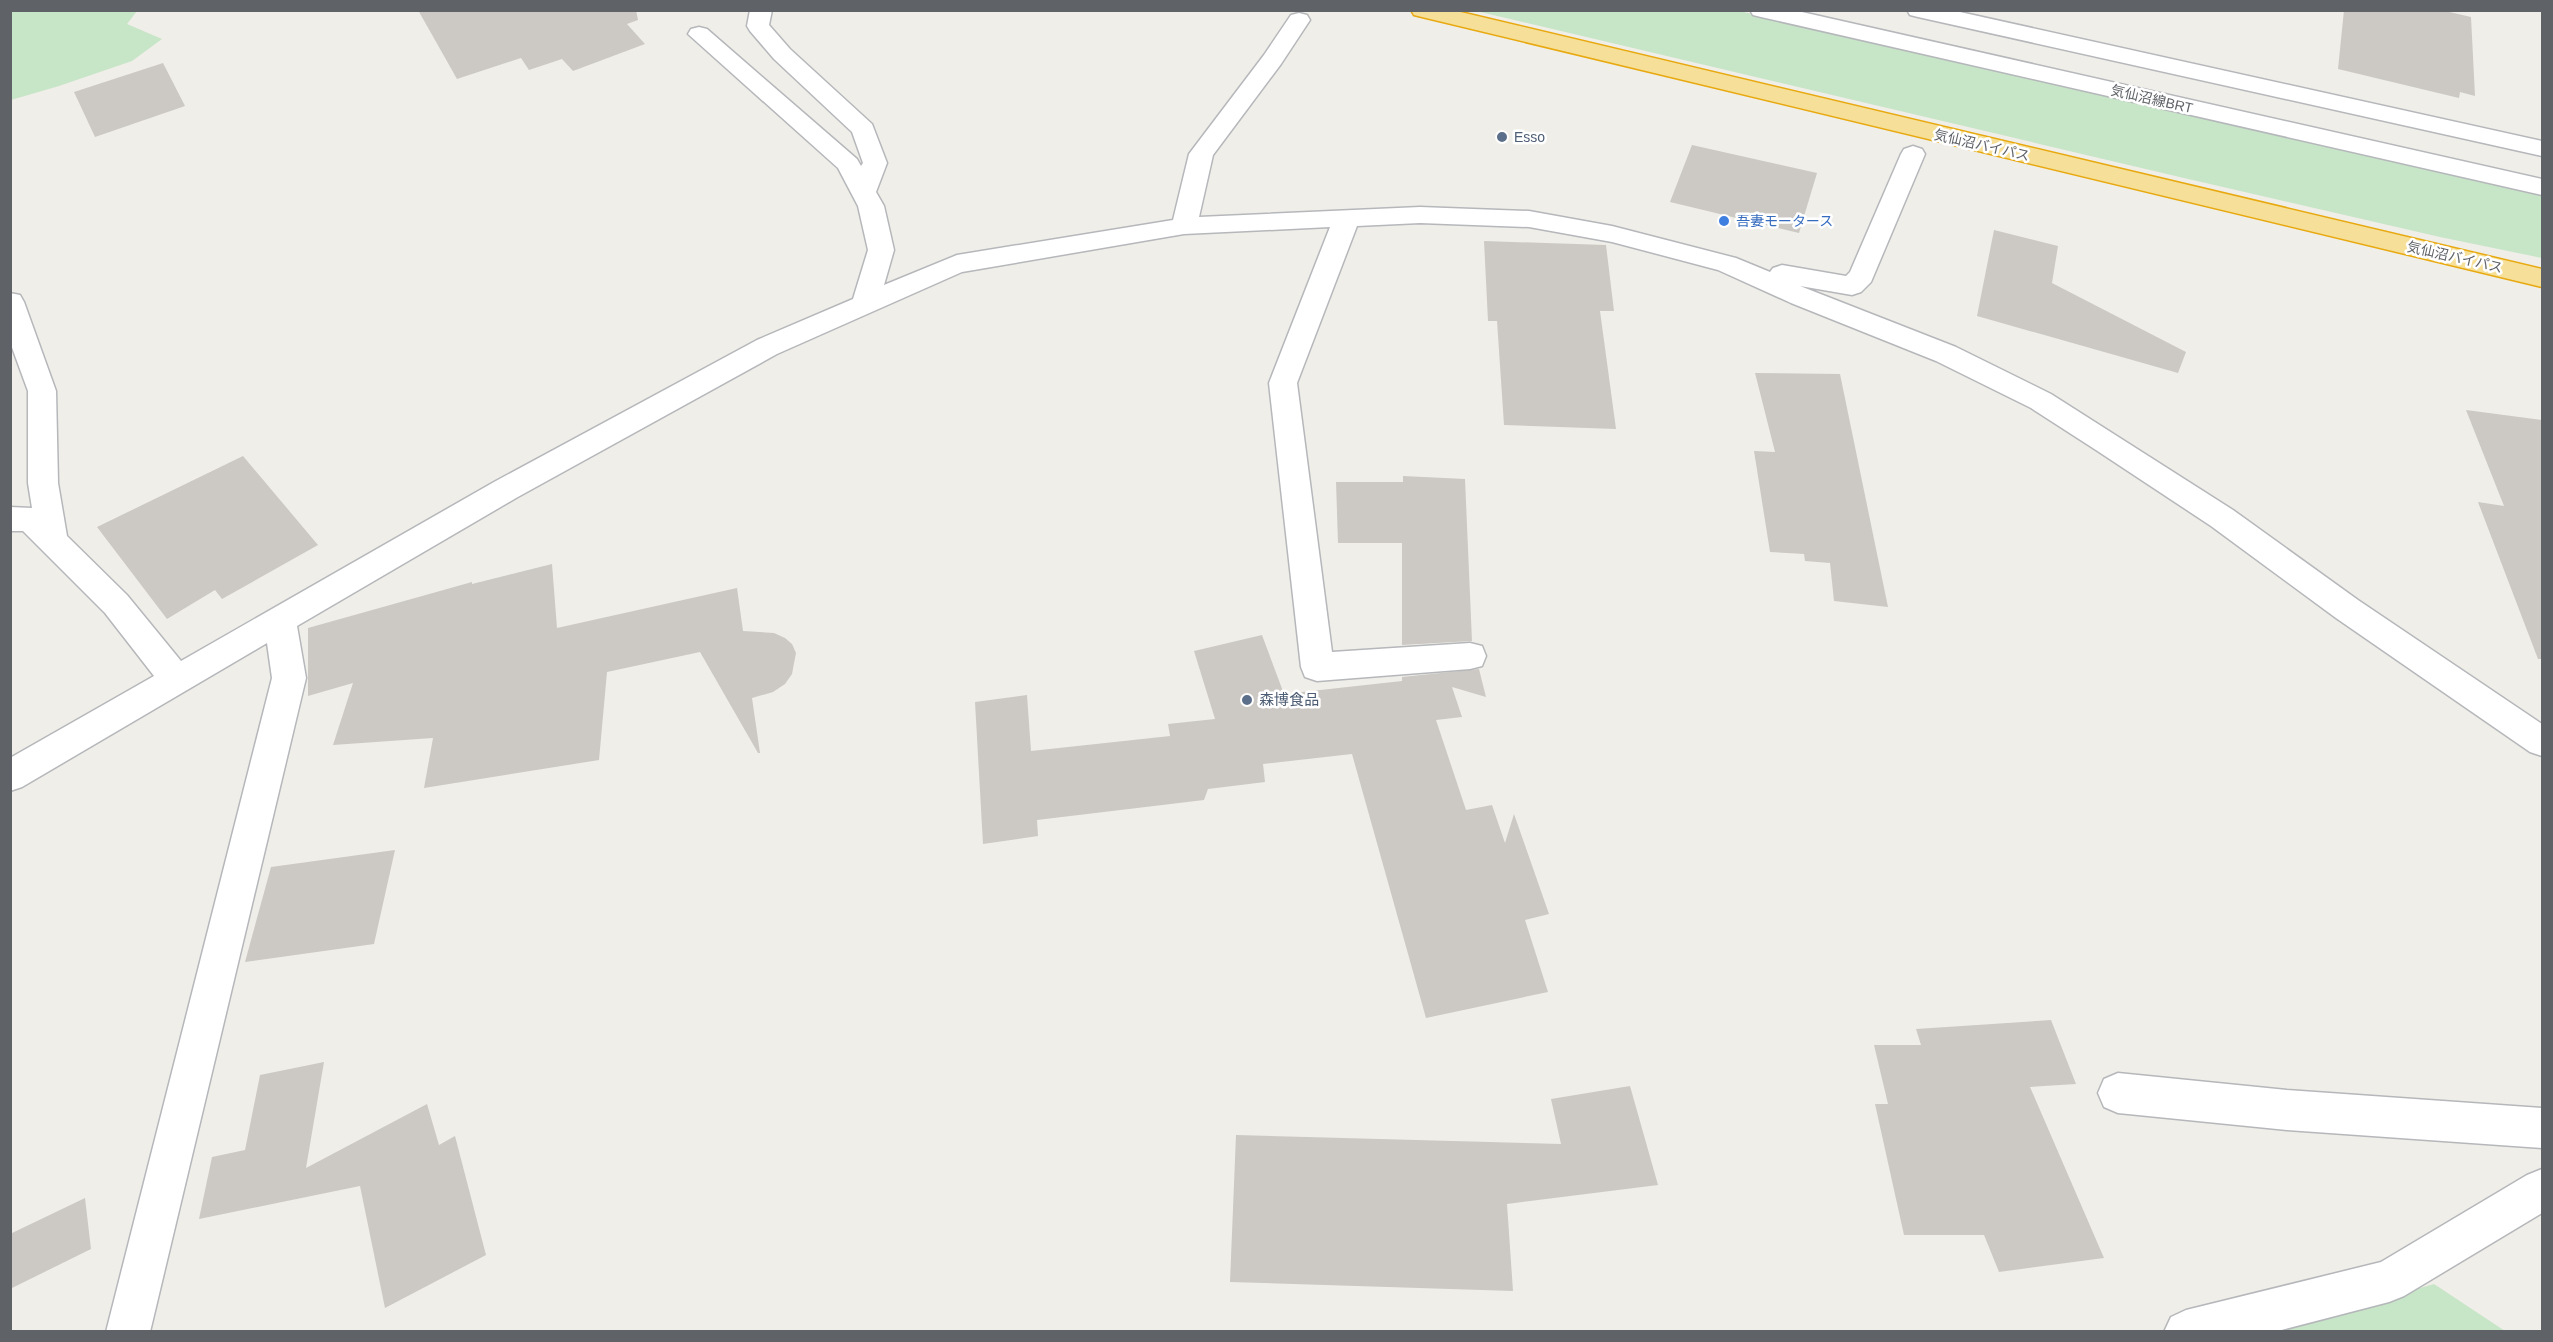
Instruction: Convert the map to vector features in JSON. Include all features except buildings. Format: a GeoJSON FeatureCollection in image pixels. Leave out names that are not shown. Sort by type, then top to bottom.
{"type":"FeatureCollection","features":[{"type":"Feature","properties":{"kind":"highway","name":"気仙沼バイパス"},"geometry":{"type":"LineString","coordinates":[[1422,10],[2542,278]]}},
{"type":"Feature","properties":{"kind":"street"},"geometry":{"type":"LineString","coordinates":[[761,10],[758,26],[782,54],[863,129],[875,163],[863,192]]}},
{"type":"Feature","properties":{"kind":"street","name":"気仙沼線BRT"},"geometry":{"type":"LineString","coordinates":[[1761,10],[2542,187]]}},
{"type":"Feature","properties":{"kind":"street"},"geometry":{"type":"LineString","coordinates":[[1918,10],[2542,149]]}},
{"type":"Feature","properties":{"kind":"street"},"geometry":{"type":"LineString","coordinates":[[1184,226],[1201,154],[1273,59],[1299,20]]}},
{"type":"Feature","properties":{"kind":"street"},"geometry":{"type":"LineString","coordinates":[[699,34],[848,164],[871,206],[881,250],[865,304]]}},
{"type":"Feature","properties":{"kind":"street"},"geometry":{"type":"LineString","coordinates":[[10,776],[505,490],[767,347],[957,264],[1184,226],[1419,215],[1529,219],[1612,234],[1727,264],[1852,286],[1862,276],[1913,154]]}},
{"type":"Feature","properties":{"kind":"street"},"geometry":{"type":"LineString","coordinates":[[1347,218],[1283,383],[1317,667],[1470,656]]}},
{"type":"Feature","properties":{"kind":"street"},"geometry":{"type":"LineString","coordinates":[[1727,264],[1801,297],[1946,354],[2041,401],[2222,518],[2347,609],[2542,742]]}},
{"type":"Feature","properties":{"kind":"street"},"geometry":{"type":"LineString","coordinates":[[10,302],[42,391],[43,483],[52,541]]}},
{"type":"Feature","properties":{"kind":"street"},"geometry":{"type":"LineString","coordinates":[[10,519],[30,519],[116,604],[176,679]]}},
{"type":"Feature","properties":{"kind":"street"},"geometry":{"type":"LineString","coordinates":[[128,1332],[289,678],[280,620]]}},
{"type":"Feature","properties":{"kind":"street"},"geometry":{"type":"LineString","coordinates":[[2118,1093],[2287,1110],[2542,1128]]}},
{"type":"Feature","properties":{"kind":"street"},"geometry":{"type":"LineString","coordinates":[[2186,1332],[2389,1281],[2542,1190]]}},
{"type":"Feature","properties":{"kind":"green space"},"geometry":{"type":"Polygon","coordinates":[[[11,10],[137,11],[127,24],[162,39],[132,61],[11,100],[11,10]]]}},
{"type":"Feature","properties":{"kind":"green space"},"geometry":{"type":"Polygon","coordinates":[[[1476,11],[1739,11],[2542,193],[2542,258],[2184,178],[1476,11]]]}},
{"type":"Feature","properties":{"kind":"green space"},"geometry":{"type":"Polygon","coordinates":[[[2434,1284],[2505,1331],[2266,1332],[2434,1284]]]}},
{"type":"Feature","properties":{"kind":"place","name":"Esso"},"geometry":{"type":"Point","coordinates":[1502,137]}},
{"type":"Feature","properties":{"kind":"place","name":"吾妻モータース"},"geometry":{"type":"Point","coordinates":[1724,221]}},
{"type":"Feature","properties":{"kind":"place","name":"森博食品"},"geometry":{"type":"Point","coordinates":[1247,700]}}]}
